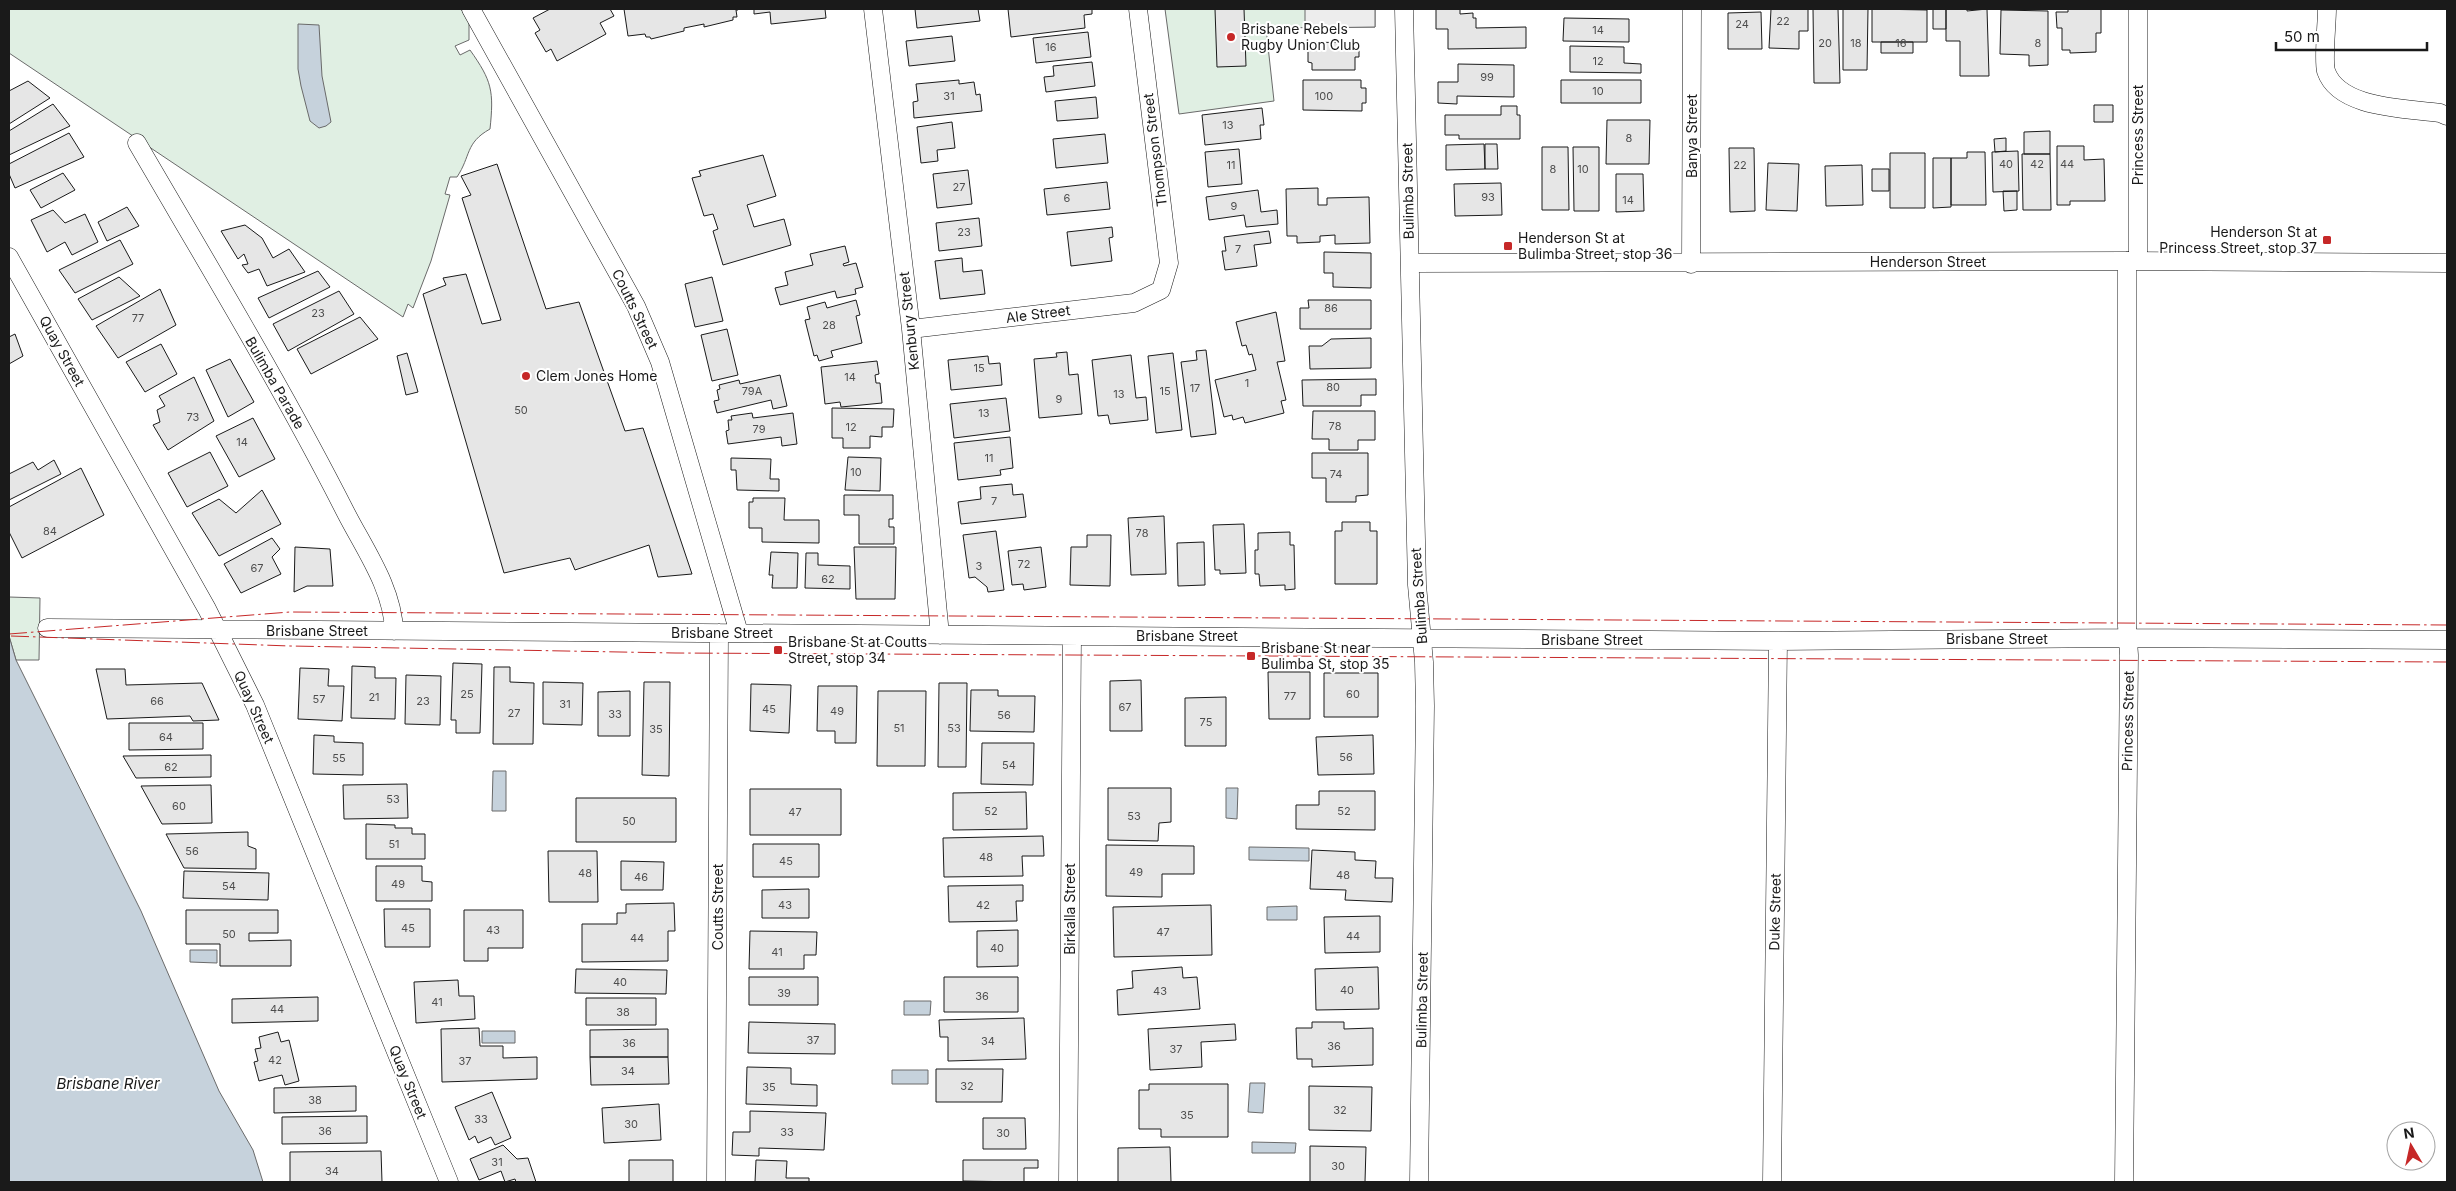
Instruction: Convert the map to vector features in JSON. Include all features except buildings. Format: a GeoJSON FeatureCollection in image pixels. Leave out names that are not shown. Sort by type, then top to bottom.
{"type":"FeatureCollection","features":[{"type":"Feature","properties":{"kind":"street","name":"Coutts Street"},"geometry":{"type":"LineString","coordinates":[[472,9],[636,306],[660,362],[739,633]]}},
{"type":"Feature","properties":{"kind":"street","name":"Kenbury Street"},"geometry":{"type":"LineString","coordinates":[[873,9],[911,330],[940,635]]}},
{"type":"Feature","properties":{"kind":"street","name":"Thompson Street"},"geometry":{"type":"LineString","coordinates":[[1138,9],[1169,263],[1161,290]]}},
{"type":"Feature","properties":{"kind":"street","name":"Bulimba Street"},"geometry":{"type":"LineString","coordinates":[[1404,9],[1417,584],[1424,662],[1425,706],[1419,1182]]}},
{"type":"Feature","properties":{"kind":"street","name":"Banya Street"},"geometry":{"type":"LineString","coordinates":[[1691,264],[1692,9]]}},
{"type":"Feature","properties":{"kind":"street","name":"Princess Street"},"geometry":{"type":"LineString","coordinates":[[2124,1182],[2129,638],[2127,626],[2138,9]]}},
{"type":"Feature","properties":{"kind":"street"},"geometry":{"type":"LineString","coordinates":[[2327,9],[2326,70],[2337,89],[2352,98],[2364,102],[2440,113],[2447,116]]}},
{"type":"Feature","properties":{"kind":"street","name":"Bulimba Parade"},"geometry":{"type":"LineString","coordinates":[[137,143],[327,474],[387,593],[394,617],[394,631]]}},
{"type":"Feature","properties":{"kind":"street","name":"Quay Street"},"geometry":{"type":"LineString","coordinates":[[9,257],[218,630],[255,705],[450,1182]]}},
{"type":"Feature","properties":{"kind":"street","name":"Henderson Street"},"geometry":{"type":"LineString","coordinates":[[1410,263],[1691,264],[2133,261],[2447,263]]}},
{"type":"Feature","properties":{"kind":"street","name":"Ale Street"},"geometry":{"type":"LineString","coordinates":[[911,330],[1134,303],[1161,290]]}},
{"type":"Feature","properties":{"kind":"street","name":"Brisbane Street"},"geometry":{"type":"LineString","coordinates":[[47,628],[1778,641],[2129,638],[2447,640]]}},
{"type":"Feature","properties":{"kind":"street","name":"Coutts Street"},"geometry":{"type":"LineString","coordinates":[[716,1182],[719,633]]}},
{"type":"Feature","properties":{"kind":"street","name":"Birkalla Street"},"geometry":{"type":"LineString","coordinates":[[1068,1182],[1072,636]]}},
{"type":"Feature","properties":{"kind":"street","name":"Duke Street"},"geometry":{"type":"LineString","coordinates":[[1772,1182],[1778,641]]}},
{"type":"Feature","properties":{"kind":"green space"},"geometry":{"type":"Polygon","coordinates":[[[9,9],[461,9],[469,23],[469,40],[455,46],[460,55],[470,50],[487,79],[492,105],[490,129],[476,139],[457,177],[450,177],[445,194],[450,195],[431,261],[413,308],[408,304],[403,317],[9,53],[9,9]]]}},
{"type":"Feature","properties":{"kind":"green space"},"geometry":{"type":"Polygon","coordinates":[[[1165,9],[1375,9],[1375,27],[1266,28],[1274,101],[1179,114],[1165,9]]]}},
{"type":"Feature","properties":{"kind":"green space"},"geometry":{"type":"Polygon","coordinates":[[[9,597],[40,598],[39,660],[16,660],[9,636],[9,597]]]}},
{"type":"Feature","properties":{"kind":"shaded area"},"geometry":{"type":"Polygon","coordinates":[[[1305,9],[1375,9],[1375,27],[1305,28],[1305,9]]]}},
{"type":"Feature","properties":{"kind":"water"},"geometry":{"type":"Polygon","coordinates":[[[298,24],[319,25],[322,76],[331,122],[319,128],[310,121],[301,86],[298,69],[298,24]]]}},
{"type":"Feature","properties":{"kind":"water","name":"Brisbane River"},"geometry":{"type":"Polygon","coordinates":[[[9,636],[16,660],[141,911],[219,1091],[253,1150],[263,1182],[9,1182],[9,636]]]}},
{"type":"Feature","properties":{"kind":"water"},"geometry":{"type":"Polygon","coordinates":[[[493,771],[506,771],[506,811],[492,811],[493,771]]]}},
{"type":"Feature","properties":{"kind":"water"},"geometry":{"type":"Polygon","coordinates":[[[1226,788],[1238,788],[1237,819],[1226,818],[1226,788]]]}},
{"type":"Feature","properties":{"kind":"water"},"geometry":{"type":"Polygon","coordinates":[[[1249,847],[1309,848],[1309,861],[1249,860],[1249,847]]]}},
{"type":"Feature","properties":{"kind":"water"},"geometry":{"type":"Polygon","coordinates":[[[1297,906],[1297,920],[1267,920],[1267,907],[1297,906]]]}},
{"type":"Feature","properties":{"kind":"water"},"geometry":{"type":"Polygon","coordinates":[[[190,950],[217,950],[217,963],[190,962],[190,950]]]}},
{"type":"Feature","properties":{"kind":"water"},"geometry":{"type":"Polygon","coordinates":[[[904,1001],[931,1001],[930,1015],[904,1015],[904,1001]]]}},
{"type":"Feature","properties":{"kind":"water"},"geometry":{"type":"Polygon","coordinates":[[[482,1031],[515,1031],[515,1043],[482,1043],[482,1031]]]}},
{"type":"Feature","properties":{"kind":"water"},"geometry":{"type":"Polygon","coordinates":[[[892,1070],[928,1070],[928,1084],[892,1084],[892,1070]]]}},
{"type":"Feature","properties":{"kind":"water"},"geometry":{"type":"Polygon","coordinates":[[[1250,1083],[1265,1083],[1263,1113],[1248,1112],[1250,1083]]]}},
{"type":"Feature","properties":{"kind":"water"},"geometry":{"type":"Polygon","coordinates":[[[1252,1142],[1296,1143],[1295,1153],[1252,1153],[1252,1142]]]}},
{"type":"Feature","properties":{"kind":"power"},"geometry":{"type":"LineString","coordinates":[[9,634],[290,612],[2447,625]]}},
{"type":"Feature","properties":{"kind":"power"},"geometry":{"type":"LineString","coordinates":[[11,636],[290,646],[675,653],[2447,662]]}},
{"type":"Feature","properties":{"kind":"place","name":"Brisbane Rebels Rugby Union Club"},"geometry":{"type":"Point","coordinates":[1231,37]}},
{"type":"Feature","properties":{"kind":"place","name":"Henderson St at Princess Street, stop 37"},"geometry":{"type":"Point","coordinates":[2327,240]}},
{"type":"Feature","properties":{"kind":"place","name":"Henderson St at Bulimba Street, stop 36"},"geometry":{"type":"Point","coordinates":[1508,246]}},
{"type":"Feature","properties":{"kind":"place","name":"Clem Jones Home"},"geometry":{"type":"Point","coordinates":[526,376]}},
{"type":"Feature","properties":{"kind":"place","name":"Brisbane St at Coutts Street, stop 34"},"geometry":{"type":"Point","coordinates":[778,650]}},
{"type":"Feature","properties":{"kind":"place","name":"Brisbane St near Bulimba St, stop 35"},"geometry":{"type":"Point","coordinates":[1251,656]}}]}
